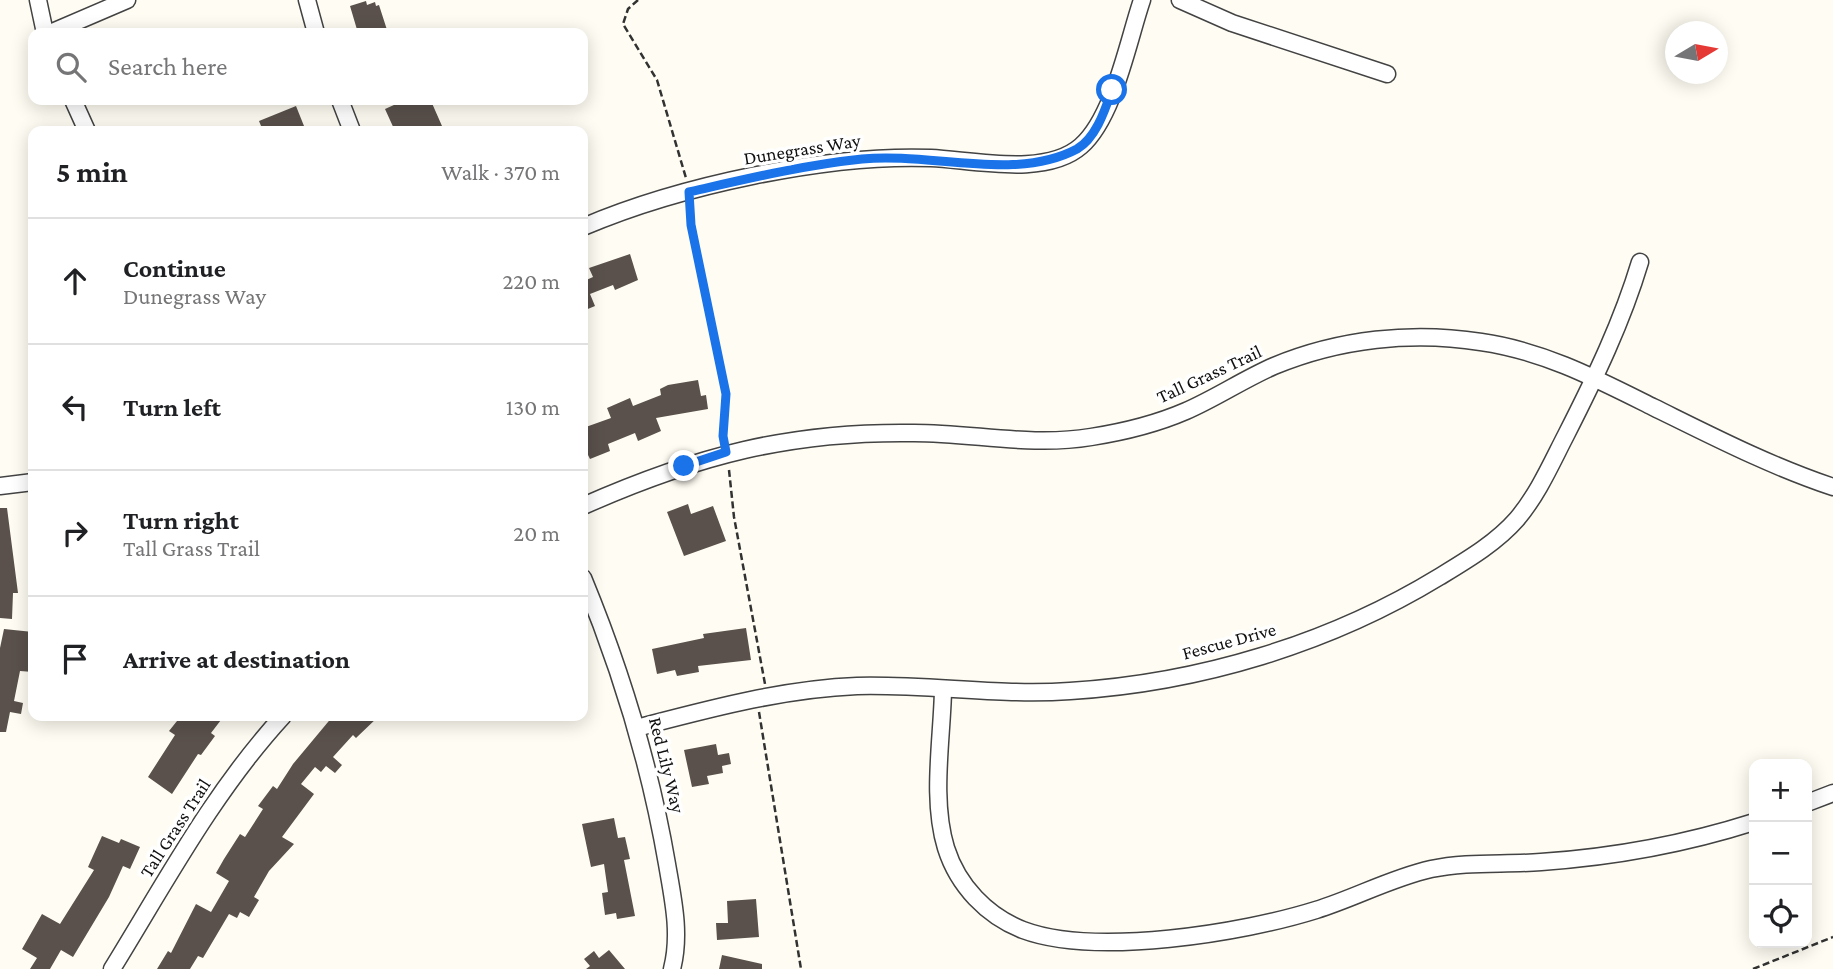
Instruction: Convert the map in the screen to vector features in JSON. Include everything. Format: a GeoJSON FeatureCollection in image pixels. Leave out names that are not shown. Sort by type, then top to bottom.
{"type":"FeatureCollection","features":[{"type":"Feature","properties":{"kind":"street"},"geometry":{"type":"LineString","coordinates":[[38,0],[44,28]]}},
{"type":"Feature","properties":{"kind":"street"},"geometry":{"type":"LineString","coordinates":[[62,28],[127,0]]}},
{"type":"Feature","properties":{"kind":"street"},"geometry":{"type":"LineString","coordinates":[[307,0],[315,28]]}},
{"type":"Feature","properties":{"kind":"street","name":"Dunegrass Way"},"geometry":{"type":"LineString","coordinates":[[588,225],[643,204],[689,192],[862,159],[930,158],[1023,166],[1054,159],[1080,147],[1099,123],[1142,0]]}},
{"type":"Feature","properties":{"kind":"street"},"geometry":{"type":"LineString","coordinates":[[1180,0],[1232,23],[1387,74]]}},
{"type":"Feature","properties":{"kind":"street"},"geometry":{"type":"LineString","coordinates":[[75,105],[85,126]]}},
{"type":"Feature","properties":{"kind":"street"},"geometry":{"type":"LineString","coordinates":[[342,105],[350,126]]}},
{"type":"Feature","properties":{"kind":"street","name":"Fescue Drive"},"geometry":{"type":"LineString","coordinates":[[636,728],[762,697],[855,686],[1002,693],[1071,691],[1160,680],[1205,671],[1282,649],[1385,607],[1464,562],[1518,518],[1539,488],[1595,378],[1623,313],[1640,261]]}},
{"type":"Feature","properties":{"kind":"street","name":"Tall Grass Trail"},"geometry":{"type":"LineString","coordinates":[[588,504],[726,452],[788,440],[853,433],[919,433],[1017,442],[1091,438],[1144,426],[1186,411],[1252,376],[1302,356],[1349,344],[1391,338],[1438,337],[1505,346],[1555,360],[1733,447],[1833,487]]}},
{"type":"Feature","properties":{"kind":"street"},"geometry":{"type":"LineString","coordinates":[[0,486],[28,483]]}},
{"type":"Feature","properties":{"kind":"street","name":"Red Lily Way"},"geometry":{"type":"LineString","coordinates":[[588,590],[613,653],[657,811],[672,890],[677,938],[672,969]]}},
{"type":"Feature","properties":{"kind":"street"},"geometry":{"type":"LineString","coordinates":[[943,690],[940,809],[950,860],[961,880],[983,906],[1013,925],[1043,935],[1105,941],[1178,938],[1227,931],[1317,910],[1401,877],[1436,868],[1616,854],[1696,838],[1749,823]]}},
{"type":"Feature","properties":{"kind":"street","name":"Tall Grass Trail"},"geometry":{"type":"LineString","coordinates":[[112,969],[214,806],[247,759],[279,721]]}},
{"type":"Feature","properties":{"kind":"street"},"geometry":{"type":"LineString","coordinates":[[1812,801],[1833,793]]}},
{"type":"Feature","properties":{"kind":"path"},"geometry":{"type":"LineString","coordinates":[[638,0],[628,9],[624,24],[657,80],[678,145],[689,192],[691,225],[726,394],[723,436],[801,969]]}},
{"type":"Feature","properties":{"kind":"path"},"geometry":{"type":"LineString","coordinates":[[1753,969],[1833,937]]}},
{"type":"Feature","properties":{"kind":"building"},"geometry":{"type":"Polygon","coordinates":[[[366,1],[367,5],[375,2],[376,6],[379,5],[386,28],[357,28],[350,6],[366,1]]]}},
{"type":"Feature","properties":{"kind":"building"},"geometry":{"type":"Polygon","coordinates":[[[394,105],[433,105],[442,126],[393,126],[385,109],[394,105]]]}},
{"type":"Feature","properties":{"kind":"building"},"geometry":{"type":"Polygon","coordinates":[[[296,106],[304,126],[261,126],[259,121],[296,106]]]}},
{"type":"Feature","properties":{"kind":"building"},"geometry":{"type":"Polygon","coordinates":[[[630,254],[638,280],[615,290],[613,285],[590,294],[595,306],[588,309],[588,279],[593,277],[589,268],[630,254]]]}},
{"type":"Feature","properties":{"kind":"building"},"geometry":{"type":"Polygon","coordinates":[[[698,380],[701,396],[706,395],[708,409],[656,418],[661,431],[638,441],[635,433],[608,444],[610,451],[590,459],[588,426],[611,418],[607,408],[630,398],[633,406],[661,395],[660,389],[698,380]]]}},
{"type":"Feature","properties":{"kind":"building"},"geometry":{"type":"Polygon","coordinates":[[[688,504],[691,514],[713,506],[726,541],[684,556],[667,512],[688,504]]]}},
{"type":"Feature","properties":{"kind":"building"},"geometry":{"type":"Polygon","coordinates":[[[0,508],[7,508],[18,593],[13,593],[12,619],[0,618],[0,508]]]}},
{"type":"Feature","properties":{"kind":"building"},"geometry":{"type":"Polygon","coordinates":[[[746,628],[751,660],[698,666],[699,672],[677,676],[675,670],[657,674],[652,649],[704,638],[703,634],[746,628]]]}},
{"type":"Feature","properties":{"kind":"building"},"geometry":{"type":"Polygon","coordinates":[[[4,629],[28,631],[28,672],[20,671],[14,701],[23,703],[21,714],[10,712],[6,732],[0,732],[0,648],[4,629]]]}},
{"type":"Feature","properties":{"kind":"building"},"geometry":{"type":"Polygon","coordinates":[[[177,721],[220,721],[211,733],[215,736],[201,755],[198,754],[172,794],[148,777],[175,735],[169,731],[177,721]]]}},
{"type":"Feature","properties":{"kind":"building"},"geometry":{"type":"Polygon","coordinates":[[[329,721],[374,721],[356,738],[353,735],[333,757],[342,765],[335,773],[326,766],[321,772],[315,767],[301,784],[314,794],[282,837],[294,844],[269,871],[254,897],[259,900],[249,917],[240,912],[237,918],[229,914],[203,958],[198,956],[190,969],[157,969],[168,951],[171,953],[196,904],[211,912],[229,881],[216,873],[240,834],[245,837],[263,809],[258,806],[273,786],[277,789],[293,764],[329,721]]]}},
{"type":"Feature","properties":{"kind":"building"},"geometry":{"type":"Polygon","coordinates":[[[716,744],[718,755],[729,753],[731,764],[722,766],[723,773],[707,776],[709,784],[692,787],[684,750],[716,744]]]}},
{"type":"Feature","properties":{"kind":"building"},"geometry":{"type":"Polygon","coordinates":[[[614,818],[618,838],[625,837],[630,859],[624,860],[635,916],[617,919],[616,913],[605,915],[602,893],[608,892],[604,864],[591,867],[582,824],[614,818]]]}},
{"type":"Feature","properties":{"kind":"building"},"geometry":{"type":"Polygon","coordinates":[[[102,836],[119,843],[121,839],[140,847],[130,869],[123,866],[109,897],[73,957],[61,950],[50,969],[30,969],[37,958],[22,949],[42,914],[60,924],[94,870],[88,867],[102,836]]]}},
{"type":"Feature","properties":{"kind":"building"},"geometry":{"type":"Polygon","coordinates":[[[756,899],[759,937],[717,940],[716,923],[728,923],[727,901],[756,899]]]}},
{"type":"Feature","properties":{"kind":"building"},"geometry":{"type":"Polygon","coordinates":[[[609,950],[625,969],[586,969],[590,966],[584,959],[594,951],[599,958],[609,950]]]}},
{"type":"Feature","properties":{"kind":"building"},"geometry":{"type":"Polygon","coordinates":[[[722,955],[762,964],[762,969],[719,969],[722,955]]]}},
{"type":"Feature","properties":{"kind":"route"},"geometry":{"type":"LineString","coordinates":[[684,466],[726,452],[723,436],[727,417],[726,394],[691,225],[689,192],[754,177],[862,159],[930,158],[1023,166],[1054,159],[1080,147],[1099,123],[1112,90]]}}]}
